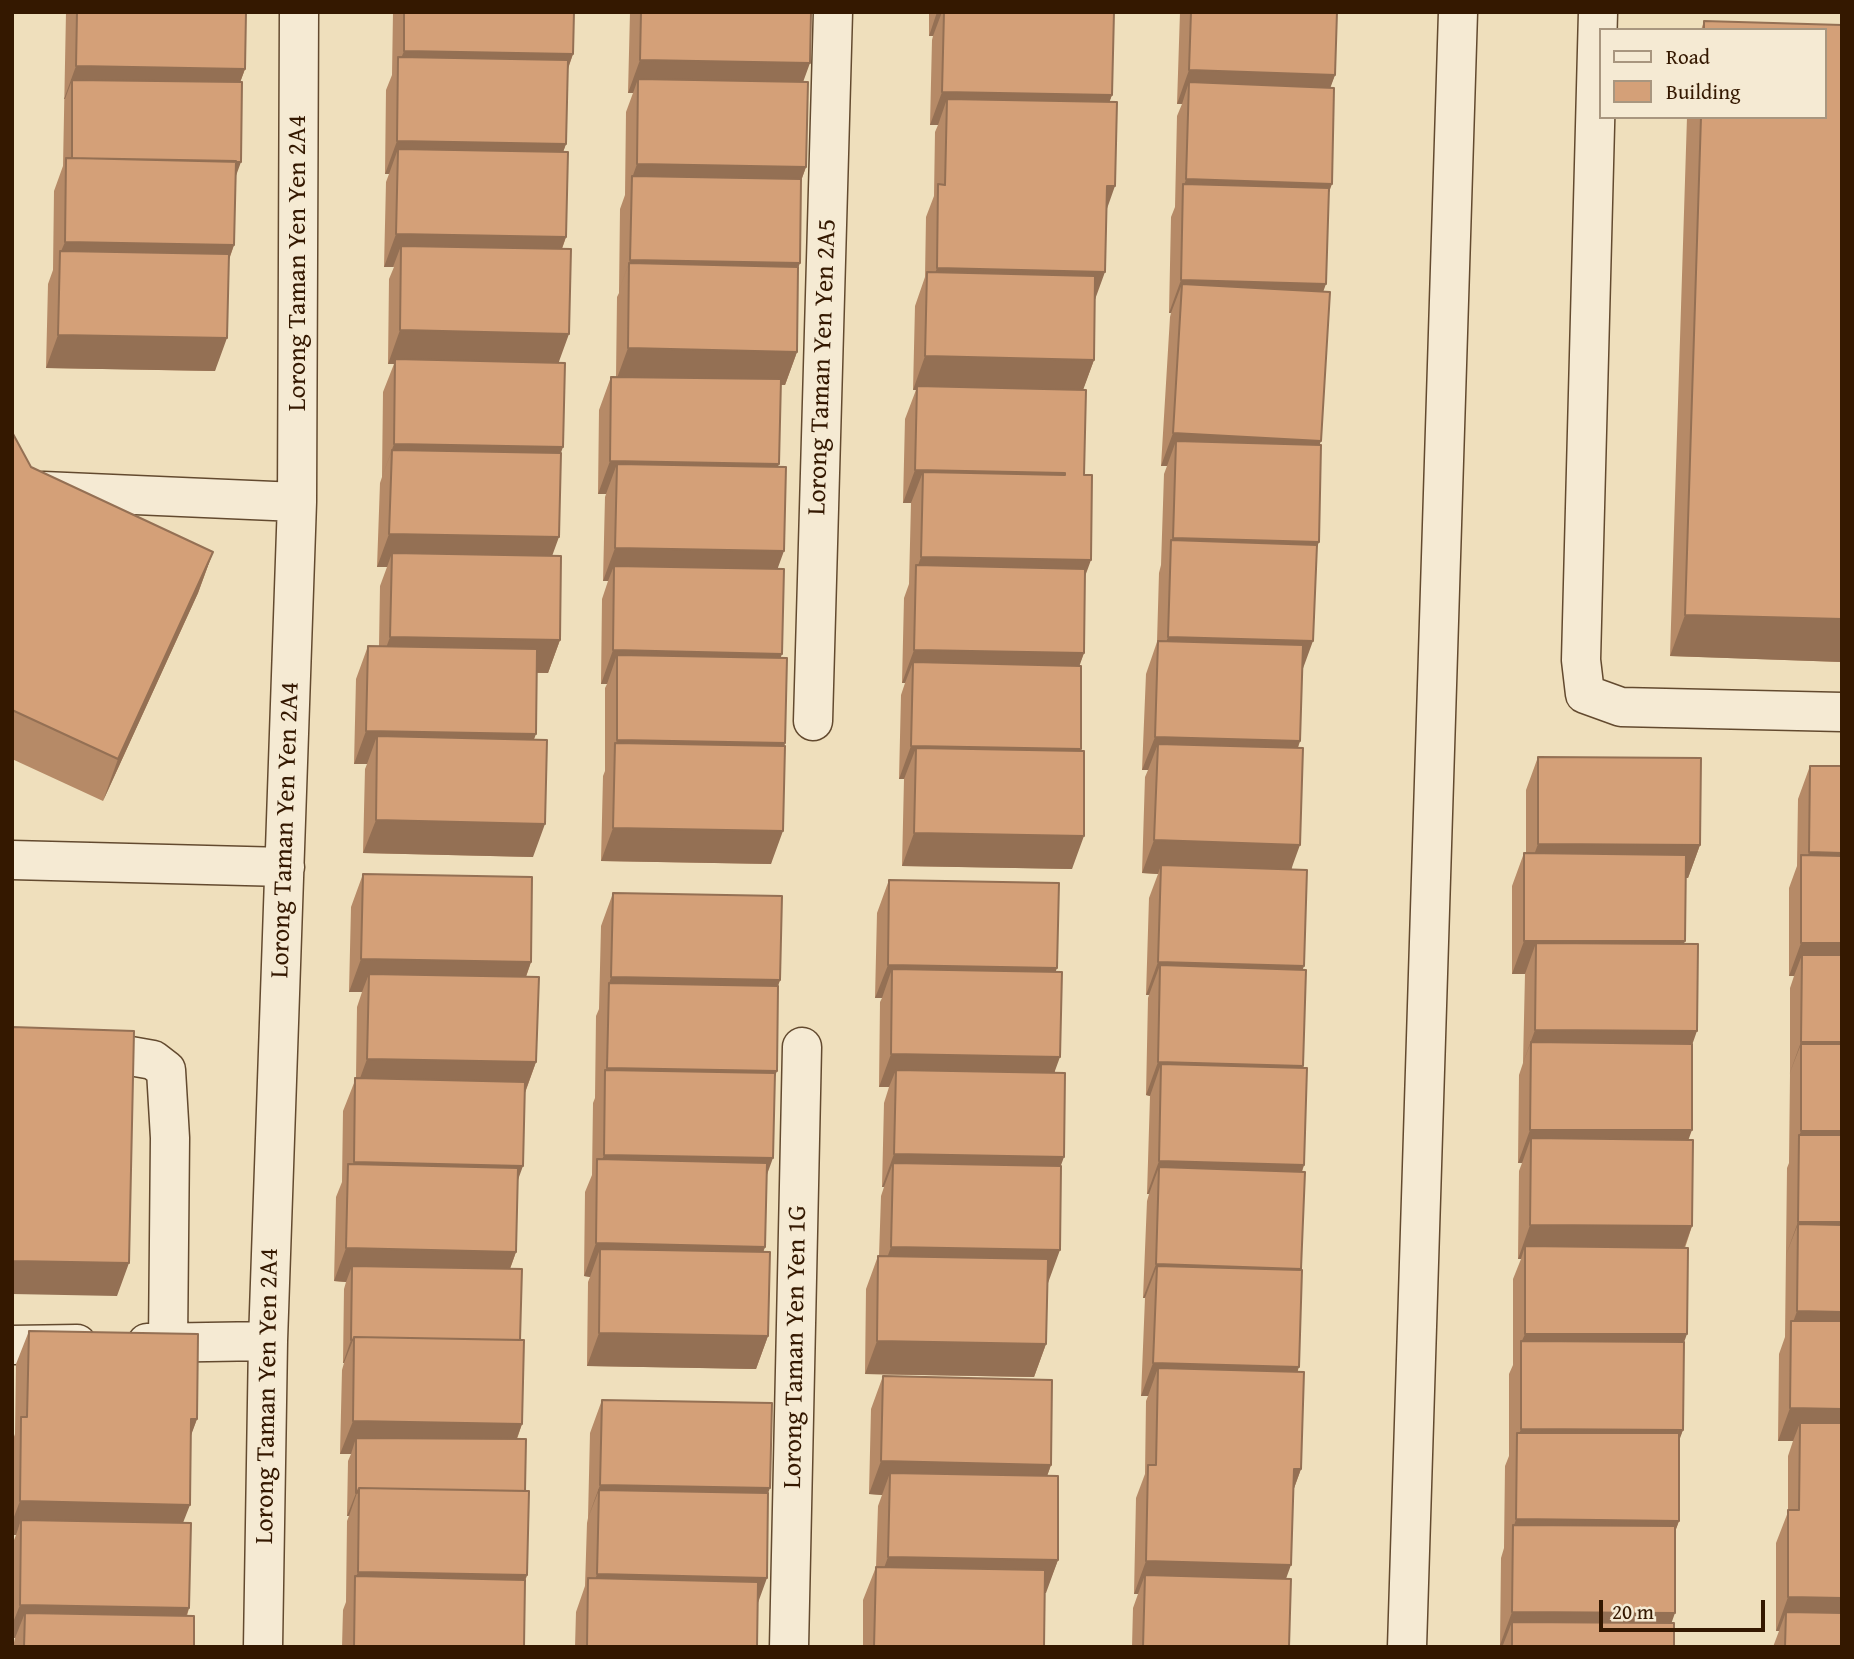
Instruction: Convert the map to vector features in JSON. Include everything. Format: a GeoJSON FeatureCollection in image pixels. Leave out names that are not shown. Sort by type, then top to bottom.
{"type":"FeatureCollection","features":[{"type":"Feature","properties":{"kind":"street","name":"Lorong Taman Yen Yen 2A4"},"geometry":{"type":"LineString","coordinates":[[263,1647],[268,1341],[297,502],[299,12]]}},
{"type":"Feature","properties":{"kind":"street","name":"Lorong Taman Yen Yen 2A5"},"geometry":{"type":"LineString","coordinates":[[813,721],[833,12]]}},
{"type":"Feature","properties":{"kind":"street"},"geometry":{"type":"LineString","coordinates":[[1407,1647],[1458,12]]}},
{"type":"Feature","properties":{"kind":"street"},"geometry":{"type":"LineString","coordinates":[[1598,12],[1581,660],[1585,694],[1621,707],[1842,712]]}},
{"type":"Feature","properties":{"kind":"street"},"geometry":{"type":"LineString","coordinates":[[43,491],[297,502]]}},
{"type":"Feature","properties":{"kind":"street"},"geometry":{"type":"LineString","coordinates":[[12,859],[285,867]]}},
{"type":"Feature","properties":{"kind":"street","name":"Lorong Taman Yen Yen 1G"},"geometry":{"type":"LineString","coordinates":[[789,1647],[802,1046]]}},
{"type":"Feature","properties":{"kind":"street"},"geometry":{"type":"LineString","coordinates":[[12,1054],[119,1054],[153,1060],[166,1070],[170,1138],[168,1343]]}},
{"type":"Feature","properties":{"kind":"street"},"geometry":{"type":"LineString","coordinates":[[12,1345],[268,1341]]}},
{"type":"Feature","properties":{"kind":"building"},"geometry":{"type":"Polygon","coordinates":[[[77,12],[246,12],[245,69],[76,66],[77,12]]]}},
{"type":"Feature","properties":{"kind":"building"},"geometry":{"type":"Polygon","coordinates":[[[404,12],[574,12],[573,54],[404,51],[404,12]]]}},
{"type":"Feature","properties":{"kind":"building"},"geometry":{"type":"Polygon","coordinates":[[[641,12],[811,12],[810,63],[640,60],[641,12]]]}},
{"type":"Feature","properties":{"kind":"building"},"geometry":{"type":"Polygon","coordinates":[[[944,12],[1114,12],[1112,95],[942,92],[944,12]]]}},
{"type":"Feature","properties":{"kind":"building"},"geometry":{"type":"Polygon","coordinates":[[[1191,12],[1337,12],[1335,75],[1189,70],[1191,12]]]}},
{"type":"Feature","properties":{"kind":"building"},"geometry":{"type":"Polygon","coordinates":[[[1704,21],[1842,25],[1842,619],[1685,615],[1701,119],[1826,119],[1826,28],[1704,28],[1704,21]]]}},
{"type":"Feature","properties":{"kind":"building"},"geometry":{"type":"Polygon","coordinates":[[[398,57],[568,60],[566,144],[397,141],[398,57]]]}},
{"type":"Feature","properties":{"kind":"building"},"geometry":{"type":"Polygon","coordinates":[[[638,79],[808,82],[806,167],[637,164],[638,79]]]}},
{"type":"Feature","properties":{"kind":"building"},"geometry":{"type":"Polygon","coordinates":[[[72,80],[242,82],[241,162],[72,158],[72,80]]]}},
{"type":"Feature","properties":{"kind":"building"},"geometry":{"type":"Polygon","coordinates":[[[1189,82],[1334,88],[1332,184],[1186,179],[1189,82]]]}},
{"type":"Feature","properties":{"kind":"building"},"geometry":{"type":"Polygon","coordinates":[[[947,99],[1117,102],[1115,186],[1107,186],[1105,272],[937,268],[938,184],[945,185],[947,99]]]}},
{"type":"Feature","properties":{"kind":"building"},"geometry":{"type":"Polygon","coordinates":[[[398,149],[568,152],[566,237],[396,234],[398,149]]]}},
{"type":"Feature","properties":{"kind":"building"},"geometry":{"type":"Polygon","coordinates":[[[66,158],[236,161],[234,245],[65,242],[66,158]]]}},
{"type":"Feature","properties":{"kind":"building"},"geometry":{"type":"Polygon","coordinates":[[[632,176],[801,179],[800,263],[630,260],[632,176]]]}},
{"type":"Feature","properties":{"kind":"building"},"geometry":{"type":"Polygon","coordinates":[[[1183,184],[1329,188],[1326,284],[1181,280],[1183,184]]]}},
{"type":"Feature","properties":{"kind":"building"},"geometry":{"type":"Polygon","coordinates":[[[401,246],[571,249],[569,334],[400,330],[401,246]]]}},
{"type":"Feature","properties":{"kind":"building"},"geometry":{"type":"Polygon","coordinates":[[[60,251],[229,254],[227,338],[58,335],[60,251]]]}},
{"type":"Feature","properties":{"kind":"building"},"geometry":{"type":"Polygon","coordinates":[[[629,263],[798,267],[797,352],[628,348],[629,263]]]}},
{"type":"Feature","properties":{"kind":"building"},"geometry":{"type":"Polygon","coordinates":[[[927,272],[1095,276],[1094,360],[925,356],[927,272]]]}},
{"type":"Feature","properties":{"kind":"building"},"geometry":{"type":"Polygon","coordinates":[[[1182,284],[1330,292],[1321,441],[1173,433],[1182,284]]]}},
{"type":"Feature","properties":{"kind":"building"},"geometry":{"type":"Polygon","coordinates":[[[395,359],[565,363],[563,447],[394,444],[395,359]]]}},
{"type":"Feature","properties":{"kind":"building"},"geometry":{"type":"Polygon","coordinates":[[[611,377],[781,379],[779,464],[610,461],[611,377]]]}},
{"type":"Feature","properties":{"kind":"building"},"geometry":{"type":"Polygon","coordinates":[[[917,386],[1086,390],[1084,475],[1092,475],[1091,560],[921,557],[923,472],[1065,473],[915,470],[917,386]]]}},
{"type":"Feature","properties":{"kind":"building"},"geometry":{"type":"Polygon","coordinates":[[[12,432],[31,467],[213,552],[118,759],[12,710],[12,432]]]}},
{"type":"Feature","properties":{"kind":"building"},"geometry":{"type":"Polygon","coordinates":[[[1176,441],[1321,445],[1319,542],[1173,538],[1176,441]]]}},
{"type":"Feature","properties":{"kind":"building"},"geometry":{"type":"Polygon","coordinates":[[[392,450],[561,453],[559,537],[389,534],[392,450]]]}},
{"type":"Feature","properties":{"kind":"building"},"geometry":{"type":"Polygon","coordinates":[[[617,464],[786,467],[784,551],[615,548],[617,464]]]}},
{"type":"Feature","properties":{"kind":"building"},"geometry":{"type":"Polygon","coordinates":[[[1171,540],[1317,545],[1313,641],[1168,637],[1171,540]]]}},
{"type":"Feature","properties":{"kind":"building"},"geometry":{"type":"Polygon","coordinates":[[[392,553],[561,556],[560,640],[390,637],[392,553]]]}},
{"type":"Feature","properties":{"kind":"building"},"geometry":{"type":"Polygon","coordinates":[[[916,565],[1085,569],[1084,653],[914,650],[916,565]]]}},
{"type":"Feature","properties":{"kind":"building"},"geometry":{"type":"Polygon","coordinates":[[[614,566],[784,569],[782,654],[613,650],[614,566]]]}},
{"type":"Feature","properties":{"kind":"building"},"geometry":{"type":"Polygon","coordinates":[[[1158,641],[1303,645],[1300,741],[1155,737],[1158,641]]]}},
{"type":"Feature","properties":{"kind":"building"},"geometry":{"type":"Polygon","coordinates":[[[368,646],[537,649],[536,734],[366,731],[368,646]]]}},
{"type":"Feature","properties":{"kind":"building"},"geometry":{"type":"Polygon","coordinates":[[[617,655],[787,658],[785,743],[617,740],[617,655]]]}},
{"type":"Feature","properties":{"kind":"building"},"geometry":{"type":"Polygon","coordinates":[[[913,662],[1081,666],[1081,749],[911,746],[913,662]]]}},
{"type":"Feature","properties":{"kind":"building"},"geometry":{"type":"Polygon","coordinates":[[[377,736],[547,740],[545,824],[376,820],[377,736]]]}},
{"type":"Feature","properties":{"kind":"building"},"geometry":{"type":"Polygon","coordinates":[[[615,743],[785,746],[783,831],[613,828],[615,743]]]}},
{"type":"Feature","properties":{"kind":"building"},"geometry":{"type":"Polygon","coordinates":[[[1158,744],[1303,748],[1300,845],[1154,840],[1158,744]]]}},
{"type":"Feature","properties":{"kind":"building"},"geometry":{"type":"Polygon","coordinates":[[[916,748],[1084,751],[1084,836],[914,833],[916,748]]]}},
{"type":"Feature","properties":{"kind":"building"},"geometry":{"type":"Polygon","coordinates":[[[1538,757],[1701,758],[1700,845],[1538,844],[1538,757]]]}},
{"type":"Feature","properties":{"kind":"building"},"geometry":{"type":"Polygon","coordinates":[[[1810,766],[1842,766],[1842,853],[1809,852],[1810,766]]]}},
{"type":"Feature","properties":{"kind":"building"},"geometry":{"type":"Polygon","coordinates":[[[1524,853],[1686,855],[1685,941],[1524,941],[1524,853]]]}},
{"type":"Feature","properties":{"kind":"building"},"geometry":{"type":"Polygon","coordinates":[[[1801,855],[1842,856],[1842,943],[1801,943],[1801,855]]]}},
{"type":"Feature","properties":{"kind":"building"},"geometry":{"type":"Polygon","coordinates":[[[1161,865],[1307,870],[1304,966],[1158,962],[1161,865]]]}},
{"type":"Feature","properties":{"kind":"building"},"geometry":{"type":"Polygon","coordinates":[[[363,874],[532,877],[531,962],[361,959],[363,874]]]}},
{"type":"Feature","properties":{"kind":"building"},"geometry":{"type":"Polygon","coordinates":[[[889,880],[1059,883],[1057,968],[888,965],[889,880]]]}},
{"type":"Feature","properties":{"kind":"building"},"geometry":{"type":"Polygon","coordinates":[[[613,893],[782,896],[780,980],[611,977],[613,893]]]}},
{"type":"Feature","properties":{"kind":"building"},"geometry":{"type":"Polygon","coordinates":[[[1536,943],[1698,944],[1697,1031],[1535,1030],[1536,943]]]}},
{"type":"Feature","properties":{"kind":"building"},"geometry":{"type":"Polygon","coordinates":[[[1802,955],[1842,955],[1842,1042],[1801,1042],[1802,955]]]}},
{"type":"Feature","properties":{"kind":"building"},"geometry":{"type":"Polygon","coordinates":[[[1160,965],[1306,970],[1303,1066],[1158,1062],[1160,965]]]}},
{"type":"Feature","properties":{"kind":"building"},"geometry":{"type":"Polygon","coordinates":[[[892,969],[1062,972],[1060,1057],[891,1054],[892,969]]]}},
{"type":"Feature","properties":{"kind":"building"},"geometry":{"type":"Polygon","coordinates":[[[369,974],[539,977],[536,1062],[367,1059],[369,974]]]}},
{"type":"Feature","properties":{"kind":"building"},"geometry":{"type":"Polygon","coordinates":[[[609,983],[778,986],[777,1071],[607,1068],[609,983]]]}},
{"type":"Feature","properties":{"kind":"building"},"geometry":{"type":"Polygon","coordinates":[[[12,1027],[134,1031],[129,1263],[12,1261],[12,1027]]]}},
{"type":"Feature","properties":{"kind":"building"},"geometry":{"type":"Polygon","coordinates":[[[1531,1042],[1692,1044],[1692,1130],[1530,1130],[1531,1042]]]}},
{"type":"Feature","properties":{"kind":"building"},"geometry":{"type":"Polygon","coordinates":[[[1801,1044],[1842,1044],[1842,1131],[1801,1131],[1801,1044]]]}},
{"type":"Feature","properties":{"kind":"building"},"geometry":{"type":"Polygon","coordinates":[[[1161,1064],[1307,1068],[1304,1165],[1159,1161],[1161,1064]]]}},
{"type":"Feature","properties":{"kind":"building"},"geometry":{"type":"Polygon","coordinates":[[[605,1070],[775,1073],[773,1158],[604,1155],[605,1070]]]}},
{"type":"Feature","properties":{"kind":"building"},"geometry":{"type":"Polygon","coordinates":[[[896,1070],[1065,1073],[1064,1157],[894,1154],[896,1070]]]}},
{"type":"Feature","properties":{"kind":"building"},"geometry":{"type":"Polygon","coordinates":[[[355,1078],[525,1082],[523,1166],[354,1162],[355,1078]]]}},
{"type":"Feature","properties":{"kind":"building"},"geometry":{"type":"Polygon","coordinates":[[[1799,1135],[1842,1135],[1842,1222],[1798,1222],[1799,1135]]]}},
{"type":"Feature","properties":{"kind":"building"},"geometry":{"type":"Polygon","coordinates":[[[1531,1138],[1693,1140],[1692,1226],[1530,1225],[1531,1138]]]}},
{"type":"Feature","properties":{"kind":"building"},"geometry":{"type":"Polygon","coordinates":[[[597,1159],[767,1163],[765,1247],[596,1243],[597,1159]]]}},
{"type":"Feature","properties":{"kind":"building"},"geometry":{"type":"Polygon","coordinates":[[[893,1163],[1061,1166],[1060,1250],[891,1247],[893,1163]]]}},
{"type":"Feature","properties":{"kind":"building"},"geometry":{"type":"Polygon","coordinates":[[[348,1164],[518,1168],[516,1252],[346,1248],[348,1164]]]}},
{"type":"Feature","properties":{"kind":"building"},"geometry":{"type":"Polygon","coordinates":[[[1159,1167],[1305,1172],[1301,1269],[1156,1264],[1159,1167]]]}},
{"type":"Feature","properties":{"kind":"building"},"geometry":{"type":"Polygon","coordinates":[[[1798,1224],[1842,1225],[1842,1312],[1797,1311],[1798,1224]]]}},
{"type":"Feature","properties":{"kind":"building"},"geometry":{"type":"Polygon","coordinates":[[[1525,1246],[1688,1248],[1687,1334],[1525,1334],[1525,1246]]]}},
{"type":"Feature","properties":{"kind":"building"},"geometry":{"type":"Polygon","coordinates":[[[600,1249],[770,1252],[768,1336],[599,1333],[600,1249]]]}},
{"type":"Feature","properties":{"kind":"building"},"geometry":{"type":"Polygon","coordinates":[[[878,1256],[1048,1259],[1046,1344],[877,1341],[878,1256]]]}},
{"type":"Feature","properties":{"kind":"building"},"geometry":{"type":"Polygon","coordinates":[[[352,1266],[522,1269],[520,1340],[354,1337],[351,1340],[352,1266]]]}},
{"type":"Feature","properties":{"kind":"building"},"geometry":{"type":"Polygon","coordinates":[[[1157,1266],[1302,1270],[1299,1367],[1153,1363],[1157,1266]]]}},
{"type":"Feature","properties":{"kind":"building"},"geometry":{"type":"Polygon","coordinates":[[[1791,1321],[1842,1321],[1842,1409],[1790,1408],[1791,1321]]]}},
{"type":"Feature","properties":{"kind":"building"},"geometry":{"type":"Polygon","coordinates":[[[29,1331],[198,1334],[197,1419],[191,1419],[190,1505],[20,1501],[21,1417],[27,1417],[29,1331]]]}},
{"type":"Feature","properties":{"kind":"building"},"geometry":{"type":"Polygon","coordinates":[[[354,1337],[524,1340],[522,1424],[353,1421],[354,1337]]]}},
{"type":"Feature","properties":{"kind":"building"},"geometry":{"type":"Polygon","coordinates":[[[1521,1341],[1684,1342],[1683,1430],[1521,1429],[1521,1341]]]}},
{"type":"Feature","properties":{"kind":"building"},"geometry":{"type":"Polygon","coordinates":[[[1158,1368],[1304,1372],[1301,1469],[1294,1469],[1291,1565],[1146,1561],[1148,1465],[1156,1465],[1158,1368]]]}},
{"type":"Feature","properties":{"kind":"building"},"geometry":{"type":"Polygon","coordinates":[[[883,1376],[1052,1380],[1051,1465],[881,1461],[883,1376]]]}},
{"type":"Feature","properties":{"kind":"building"},"geometry":{"type":"Polygon","coordinates":[[[602,1400],[772,1403],[770,1488],[600,1485],[602,1400]]]}},
{"type":"Feature","properties":{"kind":"building"},"geometry":{"type":"Polygon","coordinates":[[[1800,1423],[1842,1423],[1842,1598],[1788,1597],[1788,1510],[1799,1510],[1800,1423]]]}},
{"type":"Feature","properties":{"kind":"building"},"geometry":{"type":"Polygon","coordinates":[[[1517,1433],[1679,1433],[1679,1521],[1516,1519],[1517,1433]]]}},
{"type":"Feature","properties":{"kind":"building"},"geometry":{"type":"Polygon","coordinates":[[[356,1438],[526,1439],[525,1491],[359,1488],[356,1493],[356,1438]]]}},
{"type":"Feature","properties":{"kind":"building"},"geometry":{"type":"Polygon","coordinates":[[[890,1473],[1058,1476],[1058,1560],[888,1557],[890,1473]]]}},
{"type":"Feature","properties":{"kind":"building"},"geometry":{"type":"Polygon","coordinates":[[[359,1488],[529,1491],[527,1575],[358,1572],[359,1488]]]}},
{"type":"Feature","properties":{"kind":"building"},"geometry":{"type":"Polygon","coordinates":[[[599,1490],[768,1493],[767,1578],[597,1574],[599,1490]]]}},
{"type":"Feature","properties":{"kind":"building"},"geometry":{"type":"Polygon","coordinates":[[[21,1520],[191,1523],[189,1608],[20,1605],[21,1520]]]}},
{"type":"Feature","properties":{"kind":"building"},"geometry":{"type":"Polygon","coordinates":[[[1513,1525],[1675,1526],[1675,1613],[1512,1612],[1513,1525]]]}},
{"type":"Feature","properties":{"kind":"building"},"geometry":{"type":"Polygon","coordinates":[[[876,1567],[1045,1570],[1044,1647],[874,1647],[876,1567]]]}},
{"type":"Feature","properties":{"kind":"building"},"geometry":{"type":"Polygon","coordinates":[[[1145,1575],[1291,1579],[1289,1647],[1143,1647],[1145,1575]]]}},
{"type":"Feature","properties":{"kind":"building"},"geometry":{"type":"Polygon","coordinates":[[[355,1576],[525,1580],[524,1647],[354,1647],[355,1576]]]}},
{"type":"Feature","properties":{"kind":"building"},"geometry":{"type":"Polygon","coordinates":[[[588,1578],[758,1582],[757,1647],[587,1647],[588,1578]]]}},
{"type":"Feature","properties":{"kind":"building"},"geometry":{"type":"Polygon","coordinates":[[[1786,1612],[1842,1613],[1842,1647],[1785,1647],[1786,1612]]]}},
{"type":"Feature","properties":{"kind":"building"},"geometry":{"type":"Polygon","coordinates":[[[25,1613],[194,1616],[194,1647],[24,1647],[25,1613]]]}},
{"type":"Feature","properties":{"kind":"building"},"geometry":{"type":"Polygon","coordinates":[[[1512,1622],[1674,1623],[1674,1647],[1512,1647],[1512,1622]]]}}]}
